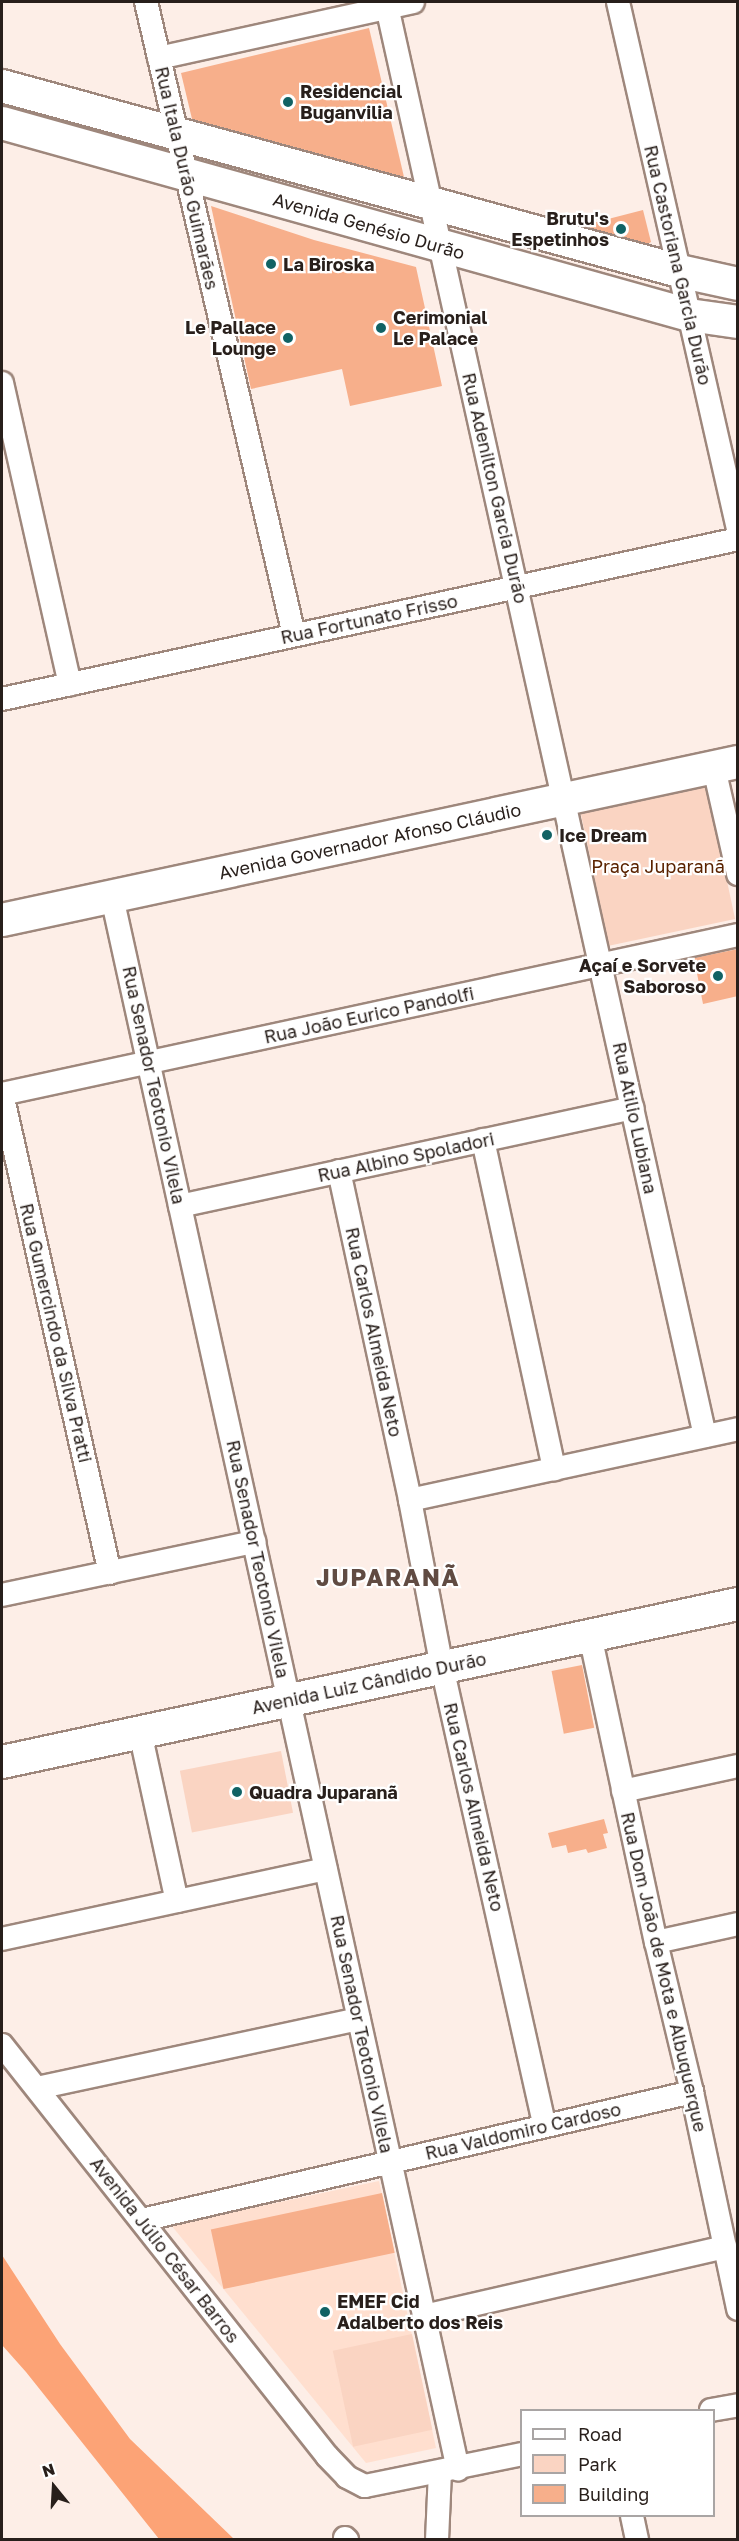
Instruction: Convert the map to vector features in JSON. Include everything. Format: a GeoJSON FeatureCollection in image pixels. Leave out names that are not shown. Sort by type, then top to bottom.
{"type":"FeatureCollection","features":[{"type":"Feature","properties":{"kind":"main road"},"geometry":{"type":"LineString","coordinates":[[2,86],[679,271],[738,284]]}},
{"type":"Feature","properties":{"kind":"main road","name":"Avenida Genésio Durão"},"geometry":{"type":"LineString","coordinates":[[2,123],[689,315],[738,322]]}},
{"type":"Feature","properties":{"kind":"main road","name":"Avenida Governador Afonso Cláudio"},"geometry":{"type":"LineString","coordinates":[[2,920],[726,765]]}},
{"type":"Feature","properties":{"kind":"main road","name":"Avenida Luiz Cândido Durão"},"geometry":{"type":"LineString","coordinates":[[2,1762],[738,1604]]}},
{"type":"Feature","properties":{"kind":"street","name":"Rua Itala Durão Guimarães"},"geometry":{"type":"LineString","coordinates":[[146,2],[294,635]]}},
{"type":"Feature","properties":{"kind":"street"},"geometry":{"type":"LineString","coordinates":[[159,58],[386,4],[413,2]]}},
{"type":"Feature","properties":{"kind":"street","name":"Rua Castoriana Garcia Durão"},"geometry":{"type":"LineString","coordinates":[[618,2],[738,529]]}},
{"type":"Feature","properties":{"kind":"street","name":"Rua Adenilton Garcia Durão"},"geometry":{"type":"LineString","coordinates":[[386,4],[565,799]]}},
{"type":"Feature","properties":{"kind":"street"},"geometry":{"type":"LineString","coordinates":[[2,383],[70,684]]}},
{"type":"Feature","properties":{"kind":"street","name":"Rua Fortunato Frisso"},"geometry":{"type":"LineString","coordinates":[[2,699],[738,539]]}},
{"type":"Feature","properties":{"kind":"street"},"geometry":{"type":"LineString","coordinates":[[726,765],[738,874]]}},
{"type":"Feature","properties":{"kind":"street","name":"Rua Atilio Lubiana"},"geometry":{"type":"LineString","coordinates":[[565,799],[705,1436]]}},
{"type":"Feature","properties":{"kind":"street","name":"Rua Senador Teotonio Vilela"},"geometry":{"type":"LineString","coordinates":[[112,897],[424,2316],[449,2470],[438,2540]]}},
{"type":"Feature","properties":{"kind":"street","name":"Rua João Eurico Pandolfi"},"geometry":{"type":"LineString","coordinates":[[2,1094],[738,936]]}},
{"type":"Feature","properties":{"kind":"street","name":"Rua Gumercindo da Silva Pratti"},"geometry":{"type":"LineString","coordinates":[[2,1094],[110,1573]]}},
{"type":"Feature","properties":{"kind":"street","name":"Rua Albino Spoladori"},"geometry":{"type":"LineString","coordinates":[[180,1206],[633,1108]]}},
{"type":"Feature","properties":{"kind":"street"},"geometry":{"type":"LineString","coordinates":[[483,1140],[554,1469]]}},
{"type":"Feature","properties":{"kind":"street","name":"Rua Carlos Almeida Neto"},"geometry":{"type":"LineString","coordinates":[[339,1171],[410,1500],[442,1667],[545,2126]]}},
{"type":"Feature","properties":{"kind":"street"},"geometry":{"type":"LineString","coordinates":[[410,1500],[738,1429]]}},
{"type":"Feature","properties":{"kind":"street"},"geometry":{"type":"LineString","coordinates":[[2,1595],[254,1542]]}},
{"type":"Feature","properties":{"kind":"street","name":"Rua Dom João de Mota e Albuquerque"},"geometry":{"type":"LineString","coordinates":[[590,1635],[622,1791],[692,2092],[738,2308]]}},
{"type":"Feature","properties":{"kind":"street"},"geometry":{"type":"LineString","coordinates":[[140,1732],[177,1901]]}},
{"type":"Feature","properties":{"kind":"street"},"geometry":{"type":"LineString","coordinates":[[622,1791],[738,1766]]}},
{"type":"Feature","properties":{"kind":"street"},"geometry":{"type":"LineString","coordinates":[[2,1939],[326,1869]]}},
{"type":"Feature","properties":{"kind":"street"},"geometry":{"type":"LineString","coordinates":[[656,1942],[738,1924]]}},
{"type":"Feature","properties":{"kind":"street"},"geometry":{"type":"LineString","coordinates":[[37,2088],[359,2019]]}},
{"type":"Feature","properties":{"kind":"street","name":"Avenida Júlio César Barros"},"geometry":{"type":"LineString","coordinates":[[2,2044],[327,2456],[347,2477],[365,2486],[520,2454]]}},
{"type":"Feature","properties":{"kind":"street","name":"Rua Valdomiro Cardoso"},"geometry":{"type":"LineString","coordinates":[[142,2220],[692,2092]]}},
{"type":"Feature","properties":{"kind":"street"},"geometry":{"type":"LineString","coordinates":[[424,2316],[725,2247]]}},
{"type":"Feature","properties":{"kind":"street"},"geometry":{"type":"LineString","coordinates":[[715,2409],[738,2405]]}},
{"type":"Feature","properties":{"kind":"street"},"geometry":{"type":"LineString","coordinates":[[632,2517],[637,2540]]}},
{"type":"Feature","properties":{"kind":"shaded area","name":"EMEF Cid Adalberto dos Reis"},"geometry":{"type":"Polygon","coordinates":[[[379,2181],[436,2448],[366,2463],[171,2225],[379,2181]]]}},
{"type":"Feature","properties":{"kind":"shaded area"},"geometry":{"type":"Polygon","coordinates":[[[2,2255],[60,2344],[130,2439],[234,2539],[159,2539],[2,2345],[2,2255]]]}},
{"type":"Feature","properties":{"kind":"green space","name":"Praça Juparanã"},"geometry":{"type":"Polygon","coordinates":[[[707,787],[735,919],[609,946],[581,814],[707,787]]]}},
{"type":"Feature","properties":{"kind":"green space","name":"Quadra Juparanã"},"geometry":{"type":"Polygon","coordinates":[[[281,1751],[293,1813],[192,1832],[180,1771],[281,1751]]]}},
{"type":"Feature","properties":{"kind":"green space"},"geometry":{"type":"Polygon","coordinates":[[[412,2334],[432,2430],[353,2447],[333,2351],[412,2334]]]}},
{"type":"Feature","properties":{"kind":"building","name":"Residencial Buganvilia"},"geometry":{"type":"Polygon","coordinates":[[[369,28],[404,177],[192,119],[181,73],[369,28]]]}},
{"type":"Feature","properties":{"kind":"building"},"geometry":{"type":"Polygon","coordinates":[[[211,206],[314,240],[416,267],[442,386],[350,406],[342,369],[251,389],[211,206]]]}},
{"type":"Feature","properties":{"kind":"building","name":"Brutu's Espetinhos"},"geometry":{"type":"Polygon","coordinates":[[[643,210],[651,242],[648,244],[581,226],[643,210]]]}},
{"type":"Feature","properties":{"kind":"building","name":"Açaí e Sorvete Saboroso"},"geometry":{"type":"Polygon","coordinates":[[[738,949],[738,996],[703,1004],[694,958],[738,949]]]}},
{"type":"Feature","properties":{"kind":"building"},"geometry":{"type":"Polygon","coordinates":[[[582,1665],[594,1728],[564,1734],[552,1671],[582,1665]]]}},
{"type":"Feature","properties":{"kind":"building"},"geometry":{"type":"Polygon","coordinates":[[[604,1819],[608,1833],[603,1834],[607,1848],[588,1853],[586,1849],[568,1853],[566,1845],[552,1848],[548,1833],[604,1819]]]}},
{"type":"Feature","properties":{"kind":"building"},"geometry":{"type":"Polygon","coordinates":[[[382,2193],[395,2253],[224,2289],[211,2229],[382,2193]]]}},
{"type":"Feature","properties":{"kind":"place","name":"Residencial Buganvilia"},"geometry":{"type":"Point","coordinates":[288,102]}},
{"type":"Feature","properties":{"kind":"place","name":"Brutu's Espetinhos"},"geometry":{"type":"Point","coordinates":[621,229]}},
{"type":"Feature","properties":{"kind":"place","name":"La Biroska"},"geometry":{"type":"Point","coordinates":[271,264]}},
{"type":"Feature","properties":{"kind":"place","name":"Cerimonial Le Palace"},"geometry":{"type":"Point","coordinates":[381,328]}},
{"type":"Feature","properties":{"kind":"place","name":"Le Pallace Lounge"},"geometry":{"type":"Point","coordinates":[288,338]}},
{"type":"Feature","properties":{"kind":"place","name":"Ice Dream"},"geometry":{"type":"Point","coordinates":[547,835]}},
{"type":"Feature","properties":{"kind":"place","name":"Açaí e Sorvete Saboroso"},"geometry":{"type":"Point","coordinates":[718,976]}},
{"type":"Feature","properties":{"kind":"place","name":"Quadra Juparanã"},"geometry":{"type":"Point","coordinates":[237,1792]}},
{"type":"Feature","properties":{"kind":"place","name":"EMEF Cid Adalberto dos Reis"},"geometry":{"type":"Point","coordinates":[325,2312]}},
{"type":"Feature","properties":{"kind":"district","name":"JUPARANÃ"},"geometry":{"type":"Point","coordinates":[388,1577]}}]}
